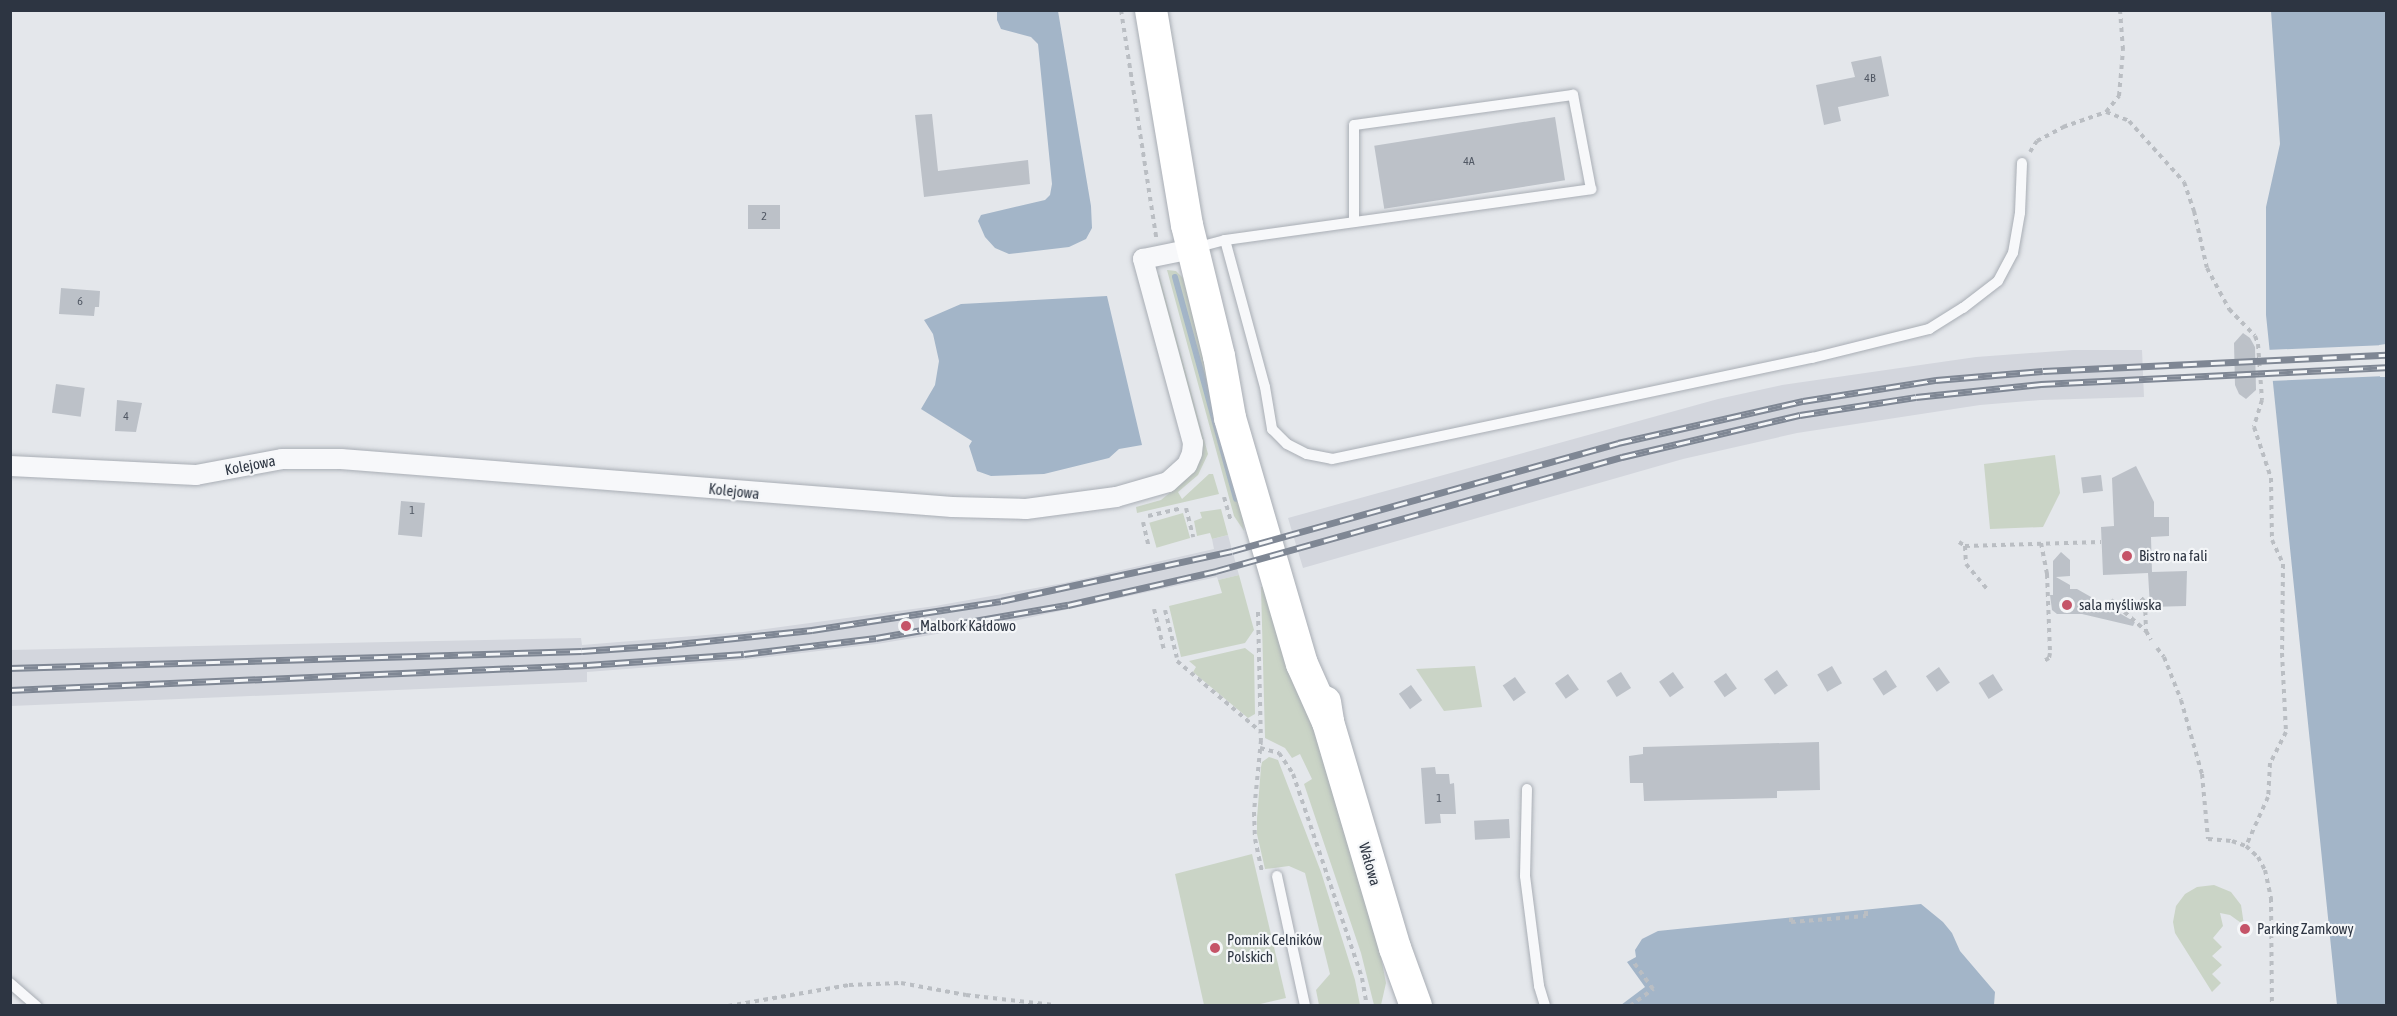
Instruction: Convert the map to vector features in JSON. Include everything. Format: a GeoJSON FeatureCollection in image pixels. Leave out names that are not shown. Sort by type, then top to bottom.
{"type":"FeatureCollection","features":[{"type":"Feature","properties":{"kind":"main road","name":"Wałowa"},"geometry":{"type":"LineString","coordinates":[[1151,10],[1192,249],[1219,356],[1230,418],[1302,664],[1328,722],[1395,948],[1416,1005]]}},
{"type":"Feature","properties":{"kind":"street","name":"Kolejowa"},"geometry":{"type":"LineString","coordinates":[[10,466],[196,475],[282,459],[341,459],[952,507],[1026,509],[1116,497],[1168,482],[1187,465],[1192,453],[1193,443],[1143,259],[1192,249]]}},
{"type":"Feature","properties":{"kind":"lane"},"geometry":{"type":"LineString","coordinates":[[1192,249],[1225,240],[1591,189],[1573,95],[1354,125],[1354,222]]}},
{"type":"Feature","properties":{"kind":"lane"},"geometry":{"type":"LineString","coordinates":[[1225,240],[1265,387],[1272,429],[1287,444],[1307,454],[1332,459],[1800,361],[1929,329],[1963,308],[1998,281],[2013,253],[2020,213],[2022,163]]}},
{"type":"Feature","properties":{"kind":"lane"},"geometry":{"type":"LineString","coordinates":[[1527,789],[1525,876],[1539,987],[1545,1005]]}},
{"type":"Feature","properties":{"kind":"lane"},"geometry":{"type":"LineString","coordinates":[[1277,876],[1305,1005]]}},
{"type":"Feature","properties":{"kind":"lane"},"geometry":{"type":"LineString","coordinates":[[10,983],[36,1005]]}},
{"type":"Feature","properties":{"kind":"path"},"geometry":{"type":"LineString","coordinates":[[2037,141],[2063,127],[2106,112],[2119,96],[2123,50],[2120,10]]}},
{"type":"Feature","properties":{"kind":"path"},"geometry":{"type":"LineString","coordinates":[[2106,112],[2129,121],[2184,182],[2207,268],[2229,309],[2255,336],[2258,344],[2262,400],[2254,427],[2271,478],[2272,540],[2283,564],[2282,653],[2286,732],[2270,763],[2268,797],[2246,846]]}},
{"type":"Feature","properties":{"kind":"path"},"geometry":{"type":"LineString","coordinates":[[1186,508],[1193,537]]}},
{"type":"Feature","properties":{"kind":"path"},"geometry":{"type":"LineString","coordinates":[[1148,516],[1179,509]]}},
{"type":"Feature","properties":{"kind":"path"},"geometry":{"type":"LineString","coordinates":[[1230,519],[1235,528]]}},
{"type":"Feature","properties":{"kind":"path"},"geometry":{"type":"LineString","coordinates":[[1143,522],[1149,547]]}},
{"type":"Feature","properties":{"kind":"path"},"geometry":{"type":"LineString","coordinates":[[1959,542],[1965,546],[2101,542]]}},
{"type":"Feature","properties":{"kind":"path"},"geometry":{"type":"LineString","coordinates":[[2041,543],[2047,573],[2050,653],[2049,658],[2044,661]]}},
{"type":"Feature","properties":{"kind":"path"},"geometry":{"type":"LineString","coordinates":[[1965,546],[1966,564],[1988,590]]}},
{"type":"Feature","properties":{"kind":"path"},"geometry":{"type":"LineString","coordinates":[[2141,598],[2145,602],[2146,632]]}},
{"type":"Feature","properties":{"kind":"path"},"geometry":{"type":"LineString","coordinates":[[2110,600],[2146,632],[2151,640]]}},
{"type":"Feature","properties":{"kind":"path"},"geometry":{"type":"LineString","coordinates":[[1256,604],[1260,748],[1279,753],[1293,774],[1362,978],[1367,1005]]}},
{"type":"Feature","properties":{"kind":"path"},"geometry":{"type":"LineString","coordinates":[[1154,609],[1164,650]]}},
{"type":"Feature","properties":{"kind":"path"},"geometry":{"type":"LineString","coordinates":[[1165,610],[1177,660],[1261,732]]}},
{"type":"Feature","properties":{"kind":"path"},"geometry":{"type":"LineString","coordinates":[[2157,648],[2164,657],[2181,700],[2202,774],[2208,839],[2232,841],[2246,846],[2258,857],[2265,870],[2271,898],[2272,1005]]}},
{"type":"Feature","properties":{"kind":"path"},"geometry":{"type":"LineString","coordinates":[[1791,918],[1791,922],[1866,916],[1866,911]]}},
{"type":"Feature","properties":{"kind":"path"},"geometry":{"type":"LineString","coordinates":[[1630,1005],[1653,989],[1632,960]]}},
{"type":"Feature","properties":{"kind":"path"},"geometry":{"type":"LineString","coordinates":[[729,1005],[849,985],[901,983],[966,995],[1054,1005]]}},
{"type":"Feature","properties":{"kind":"shaded area"},"geometry":{"type":"Polygon","coordinates":[[[2073,350],[2142,350],[2144,397],[2041,400],[1980,405],[1797,433],[1683,459],[1303,568],[1288,518],[1718,399],[1782,385],[1976,357],[2073,350]]]}},
{"type":"Feature","properties":{"kind":"shaded area"},"geometry":{"type":"Polygon","coordinates":[[[1228,535],[1239,575],[1218,580],[1217,577],[1009,622],[877,644],[742,660],[587,672],[587,682],[11,706],[10,650],[581,638],[582,645],[743,632],[935,606],[1064,583],[1214,549],[1212,539],[1228,535]]]}},
{"type":"Feature","properties":{"kind":"green space"},"geometry":{"type":"Polygon","coordinates":[[[1167,270],[1176,271],[1183,278],[1245,517],[1243,518],[1244,531],[1234,516],[1167,270]]]}},
{"type":"Feature","properties":{"kind":"green space"},"geometry":{"type":"Polygon","coordinates":[[[1159,274],[1208,454],[1198,475],[1178,492],[1182,499],[1209,474],[1213,474],[1219,494],[1137,513],[1136,507],[1161,500],[1172,491],[1170,486],[1190,470],[1157,278],[1159,274]]]}},
{"type":"Feature","properties":{"kind":"green space"},"geometry":{"type":"Polygon","coordinates":[[[2055,455],[2060,493],[2043,527],[1990,529],[1984,464],[2055,455]]]}},
{"type":"Feature","properties":{"kind":"green space"},"geometry":{"type":"Polygon","coordinates":[[[1221,509],[1228,535],[1212,539],[1210,533],[1197,536],[1194,521],[1202,518],[1200,512],[1221,509]]]}},
{"type":"Feature","properties":{"kind":"green space"},"geometry":{"type":"Polygon","coordinates":[[[1183,513],[1190,538],[1157,548],[1149,523],[1183,513]]]}},
{"type":"Feature","properties":{"kind":"green space"},"geometry":{"type":"Polygon","coordinates":[[[1239,575],[1254,630],[1245,643],[1181,657],[1169,606],[1222,593],[1218,580],[1239,575]]]}},
{"type":"Feature","properties":{"kind":"green space"},"geometry":{"type":"Polygon","coordinates":[[[1271,584],[1381,957],[1386,983],[1381,1005],[1374,1005],[1361,953],[1304,784],[1312,779],[1300,754],[1292,758],[1285,748],[1265,738],[1261,587],[1271,584]]]}},
{"type":"Feature","properties":{"kind":"green space"},"geometry":{"type":"Polygon","coordinates":[[[1245,648],[1254,655],[1255,714],[1248,718],[1193,672],[1196,667],[1189,661],[1245,648]]]}},
{"type":"Feature","properties":{"kind":"green space"},"geometry":{"type":"Polygon","coordinates":[[[1475,666],[1482,707],[1444,711],[1416,669],[1475,666]]]}},
{"type":"Feature","properties":{"kind":"green space"},"geometry":{"type":"Polygon","coordinates":[[[1269,757],[1278,760],[1321,872],[1355,980],[1360,1005],[1319,1005],[1316,990],[1330,974],[1305,873],[1289,866],[1265,869],[1257,834],[1257,818],[1261,767],[1262,762],[1269,757]]]}},
{"type":"Feature","properties":{"kind":"green space"},"geometry":{"type":"Polygon","coordinates":[[[1252,854],[1286,998],[1256,1005],[1204,1005],[1175,874],[1252,854]]]}},
{"type":"Feature","properties":{"kind":"green space"},"geometry":{"type":"Polygon","coordinates":[[[2214,885],[2231,892],[2241,905],[2244,925],[2230,915],[2220,913],[2223,926],[2213,938],[2222,947],[2212,956],[2222,965],[2212,974],[2221,983],[2212,992],[2175,933],[2173,922],[2176,906],[2185,894],[2197,887],[2214,885]]]}},
{"type":"Feature","properties":{"kind":"water"},"geometry":{"type":"Polygon","coordinates":[[[997,11],[1058,11],[1091,206],[1092,228],[1086,239],[1069,247],[1009,254],[995,248],[985,237],[978,221],[981,215],[1045,200],[1050,195],[1052,184],[1038,44],[1031,37],[1001,29],[997,20],[997,11]]]}},
{"type":"Feature","properties":{"kind":"water"},"geometry":{"type":"Polygon","coordinates":[[[2271,11],[2386,11],[2386,344],[2379,345],[2380,377],[2386,377],[2386,1005],[2337,1005],[2266,315],[2266,207],[2280,144],[2271,11]]]}},
{"type":"Feature","properties":{"kind":"water"},"geometry":{"type":"Polygon","coordinates":[[[1107,296],[1142,445],[1119,449],[1109,458],[1044,474],[991,476],[977,471],[969,446],[972,441],[921,409],[935,385],[939,361],[933,334],[924,320],[961,304],[1107,296]]]}},
{"type":"Feature","properties":{"kind":"water"},"geometry":{"type":"Polygon","coordinates":[[[1921,904],[1943,922],[1952,933],[1960,951],[1995,992],[1994,1005],[1621,1005],[1645,987],[1627,962],[1636,957],[1635,950],[1642,939],[1658,931],[1921,904]]]}},
{"type":"Feature","properties":{"kind":"pier"},"geometry":{"type":"Polygon","coordinates":[[[2386,345],[2382,347],[2383,374],[2386,376],[2270,381],[2266,350],[2386,345]]]}},
{"type":"Feature","properties":{"kind":"building"},"geometry":{"type":"Polygon","coordinates":[[[1881,56],[1889,96],[1838,107],[1841,121],[1824,125],[1816,85],[1855,77],[1851,62],[1881,56]]]}},
{"type":"Feature","properties":{"kind":"building"},"geometry":{"type":"Polygon","coordinates":[[[932,114],[938,171],[1028,160],[1030,184],[924,197],[915,115],[932,114]]]}},
{"type":"Feature","properties":{"kind":"building"},"geometry":{"type":"Polygon","coordinates":[[[1555,117],[1565,180],[1384,209],[1374,146],[1555,117]]]}},
{"type":"Feature","properties":{"kind":"building"},"geometry":{"type":"Polygon","coordinates":[[[748,205],[780,205],[780,229],[748,229],[748,205]]]}},
{"type":"Feature","properties":{"kind":"building"},"geometry":{"type":"Polygon","coordinates":[[[61,288],[100,291],[99,307],[95,307],[94,316],[59,314],[61,288]]]}},
{"type":"Feature","properties":{"kind":"building"},"geometry":{"type":"Polygon","coordinates":[[[2243,333],[2250,338],[2255,347],[2256,390],[2246,399],[2239,394],[2235,385],[2234,343],[2243,333]]]}},
{"type":"Feature","properties":{"kind":"building"},"geometry":{"type":"Polygon","coordinates":[[[56,384],[85,388],[81,417],[52,413],[56,384]]]}},
{"type":"Feature","properties":{"kind":"building"},"geometry":{"type":"Polygon","coordinates":[[[117,400],[142,403],[136,432],[115,431],[117,400]]]}},
{"type":"Feature","properties":{"kind":"building","name":"Bistro na fali"},"geometry":{"type":"Polygon","coordinates":[[[2136,466],[2154,502],[2154,517],[2169,517],[2169,536],[2151,537],[2152,572],[2187,571],[2186,606],[2150,607],[2148,573],[2103,575],[2101,527],[2114,526],[2112,478],[2136,466]]]}},
{"type":"Feature","properties":{"kind":"building"},"geometry":{"type":"Polygon","coordinates":[[[2101,475],[2103,491],[2083,493],[2081,477],[2101,475]]]}},
{"type":"Feature","properties":{"kind":"building"},"geometry":{"type":"Polygon","coordinates":[[[401,501],[425,503],[422,537],[398,535],[401,501]]]}},
{"type":"Feature","properties":{"kind":"building"},"geometry":{"type":"Polygon","coordinates":[[[2061,552],[2070,560],[2070,576],[2056,577],[2070,585],[2070,589],[2077,589],[2135,622],[2133,626],[2082,614],[2057,614],[2052,610],[2050,595],[2053,595],[2053,561],[2061,552]]]}},
{"type":"Feature","properties":{"kind":"building"},"geometry":{"type":"Polygon","coordinates":[[[1832,666],[1842,683],[1827,692],[1817,674],[1832,666]]]}},
{"type":"Feature","properties":{"kind":"building"},"geometry":{"type":"Polygon","coordinates":[[[1939,667],[1950,683],[1937,692],[1926,676],[1939,667]]]}},
{"type":"Feature","properties":{"kind":"building"},"geometry":{"type":"Polygon","coordinates":[[[1777,670],[1788,686],[1775,695],[1764,679],[1777,670]]]}},
{"type":"Feature","properties":{"kind":"building"},"geometry":{"type":"Polygon","coordinates":[[[1886,670],[1897,687],[1883,695],[1873,679],[1886,670]]]}},
{"type":"Feature","properties":{"kind":"building"},"geometry":{"type":"Polygon","coordinates":[[[1621,672],[1631,688],[1617,697],[1607,681],[1621,672]]]}},
{"type":"Feature","properties":{"kind":"building"},"geometry":{"type":"Polygon","coordinates":[[[1673,672],[1684,688],[1670,697],[1659,682],[1673,672]]]}},
{"type":"Feature","properties":{"kind":"building"},"geometry":{"type":"Polygon","coordinates":[[[1726,673],[1737,689],[1725,697],[1714,682],[1726,673]]]}},
{"type":"Feature","properties":{"kind":"building"},"geometry":{"type":"Polygon","coordinates":[[[1568,674],[1579,690],[1566,699],[1555,683],[1568,674]]]}},
{"type":"Feature","properties":{"kind":"building"},"geometry":{"type":"Polygon","coordinates":[[[1993,674],[2003,690],[1989,699],[1979,683],[1993,674]]]}},
{"type":"Feature","properties":{"kind":"building"},"geometry":{"type":"Polygon","coordinates":[[[1515,677],[1526,693],[1514,701],[1503,686],[1515,677]]]}},
{"type":"Feature","properties":{"kind":"building"},"geometry":{"type":"Polygon","coordinates":[[[1411,685],[1422,700],[1410,709],[1399,694],[1411,685]]]}},
{"type":"Feature","properties":{"kind":"building"},"geometry":{"type":"Polygon","coordinates":[[[1819,742],[1820,790],[1777,791],[1777,798],[1644,801],[1643,783],[1630,783],[1629,756],[1643,754],[1643,747],[1819,742]]]}},
{"type":"Feature","properties":{"kind":"building"},"geometry":{"type":"Polygon","coordinates":[[[1435,767],[1436,774],[1449,774],[1450,784],[1454,783],[1456,814],[1440,814],[1441,823],[1425,824],[1421,768],[1435,767]]]}},
{"type":"Feature","properties":{"kind":"building"},"geometry":{"type":"Polygon","coordinates":[[[1509,819],[1510,838],[1475,840],[1474,821],[1509,819]]]}},
{"type":"Feature","properties":{"kind":"waterway"},"geometry":{"type":"LineString","coordinates":[[1175,277],[1236,499]]}},
{"type":"Feature","properties":{"kind":"railway"},"geometry":{"type":"LineString","coordinates":[[10,668],[582,651],[668,645],[812,630],[1001,601],[1232,551],[1618,443],[1803,401],[1936,380],[2043,371],[2386,355]]}},
{"type":"Feature","properties":{"kind":"railway"},"geometry":{"type":"LineString","coordinates":[[10,690],[587,665],[744,654],[876,638],[1068,605],[1216,571],[1622,457],[1800,415],[1916,397],[2041,384],[2386,367]]}},
{"type":"Feature","properties":{"kind":"place","name":"Bistro na fali"},"geometry":{"type":"Point","coordinates":[2127,556]}},
{"type":"Feature","properties":{"kind":"place","name":"sala myśliwska"},"geometry":{"type":"Point","coordinates":[2067,605]}},
{"type":"Feature","properties":{"kind":"place","name":"Malbork Kałdowo"},"geometry":{"type":"Point","coordinates":[906,626]}},
{"type":"Feature","properties":{"kind":"place","name":"Parking Zamkowy"},"geometry":{"type":"Point","coordinates":[2245,929]}},
{"type":"Feature","properties":{"kind":"place","name":"Pomnik Celników Polskich"},"geometry":{"type":"Point","coordinates":[1215,948]}}]}
